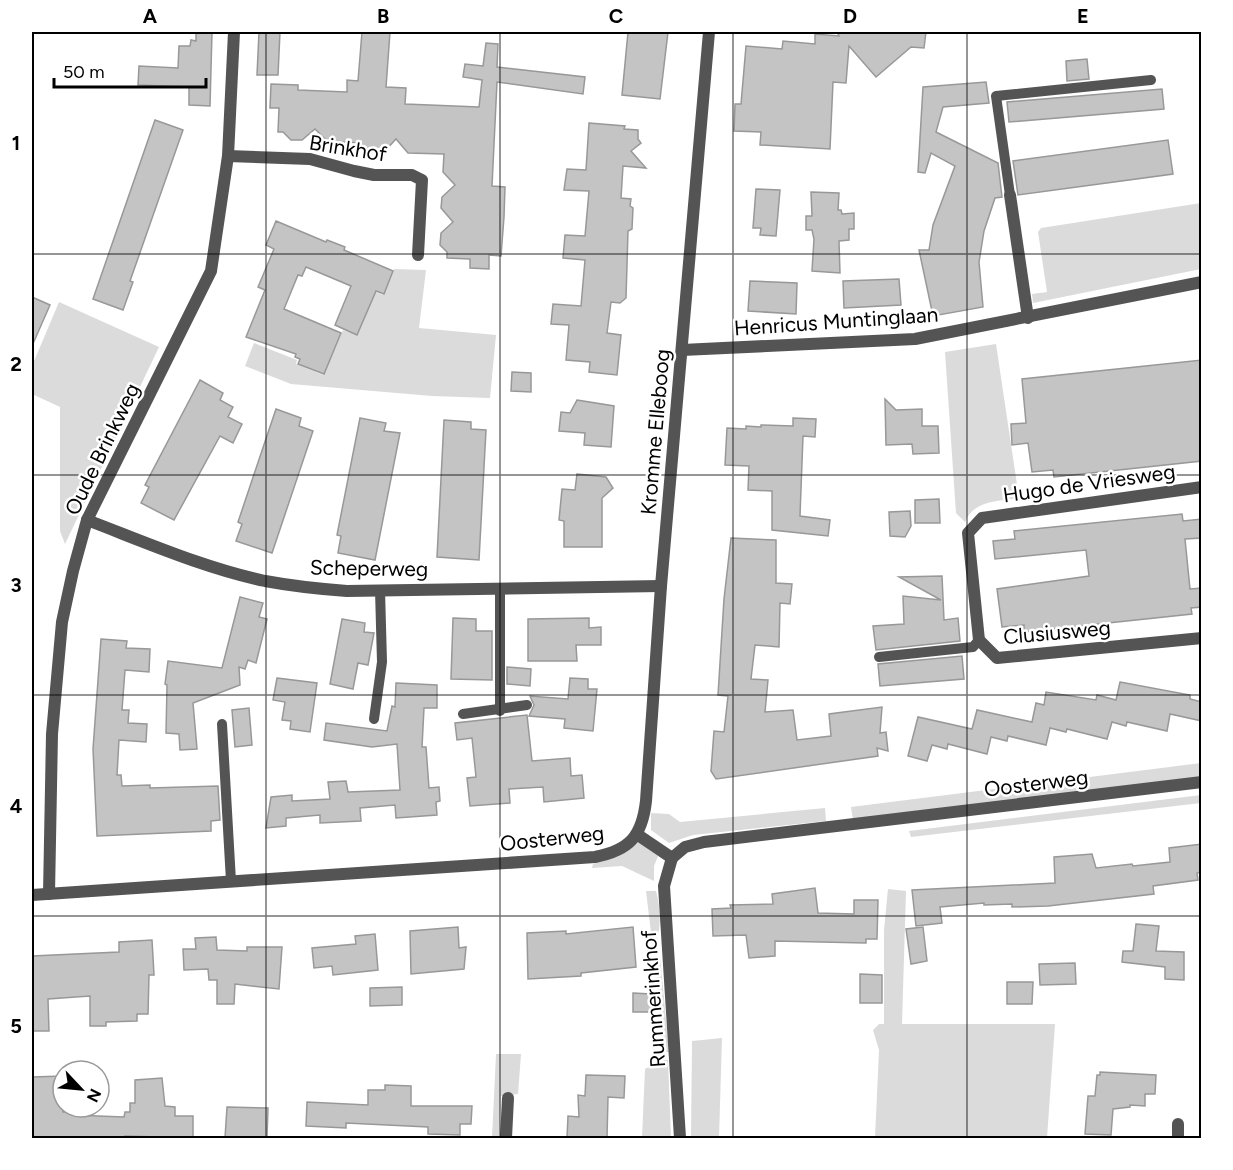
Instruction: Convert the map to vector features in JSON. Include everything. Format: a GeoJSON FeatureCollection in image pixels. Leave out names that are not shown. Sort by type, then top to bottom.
{"type":"FeatureCollection","features":[{"type":"Feature","properties":{"kind":"street","name":"Oude Brinkweg"},"geometry":{"type":"LineString","coordinates":[[49,894],[52,734],[62,622],[87,520],[211,271],[228,156],[234,32]]}},
{"type":"Feature","properties":{"kind":"street","name":"Kromme Elleboog"},"geometry":{"type":"LineString","coordinates":[[638,835],[646,801],[661,586],[709,32]]}},
{"type":"Feature","properties":{"kind":"street","name":"Brinkhof"},"geometry":{"type":"LineString","coordinates":[[228,156],[310,159],[354,171],[412,175],[422,180],[418,255]]}},
{"type":"Feature","properties":{"kind":"street"},"geometry":{"type":"LineString","coordinates":[[1010,195],[1028,318]]}},
{"type":"Feature","properties":{"kind":"street","name":"Henricus Muntinglaan"},"geometry":{"type":"LineString","coordinates":[[682,350],[915,339],[1202,282]]}},
{"type":"Feature","properties":{"kind":"street","name":"Hugo de Vriesweg"},"geometry":{"type":"LineString","coordinates":[[982,518],[1202,487]]}},
{"type":"Feature","properties":{"kind":"street","name":"Clusiusweg"},"geometry":{"type":"LineString","coordinates":[[982,518],[968,533],[979,640],[997,658],[1202,638]]}},
{"type":"Feature","properties":{"kind":"street","name":"Scheperweg"},"geometry":{"type":"LineString","coordinates":[[87,520],[189,558],[263,580],[312,588],[380,590],[661,586]]}},
{"type":"Feature","properties":{"kind":"street","name":"Oosterweg"},"geometry":{"type":"LineString","coordinates":[[672,858],[685,847],[704,842],[1202,782]]}},
{"type":"Feature","properties":{"kind":"street"},"geometry":{"type":"LineString","coordinates":[[638,835],[672,858]]}},
{"type":"Feature","properties":{"kind":"street","name":"Oosterweg"},"geometry":{"type":"LineString","coordinates":[[32,895],[595,857],[622,848],[638,835]]}},
{"type":"Feature","properties":{"kind":"street","name":"Rummerinkhof"},"geometry":{"type":"LineString","coordinates":[[672,858],[664,886],[680,1138]]}},
{"type":"Feature","properties":{"kind":"street"},"geometry":{"type":"LineString","coordinates":[[506,1138],[508,1098]]}},
{"type":"Feature","properties":{"kind":"street"},"geometry":{"type":"LineString","coordinates":[[1178,1124],[1178,1138]]}},
{"type":"Feature","properties":{"kind":"lane"},"geometry":{"type":"LineString","coordinates":[[1010,195],[996,96],[1151,80]]}},
{"type":"Feature","properties":{"kind":"lane"},"geometry":{"type":"LineString","coordinates":[[500,589],[500,711]]}},
{"type":"Feature","properties":{"kind":"lane"},"geometry":{"type":"LineString","coordinates":[[374,719],[382,662],[380,590]]}},
{"type":"Feature","properties":{"kind":"lane"},"geometry":{"type":"LineString","coordinates":[[879,657],[973,647],[979,640]]}},
{"type":"Feature","properties":{"kind":"lane"},"geometry":{"type":"LineString","coordinates":[[463,714],[500,711],[527,705]]}},
{"type":"Feature","properties":{"kind":"lane"},"geometry":{"type":"LineString","coordinates":[[222,724],[231,881]]}},
{"type":"Feature","properties":{"kind":"shaded area"},"geometry":{"type":"Polygon","coordinates":[[[1201,203],[1201,269],[1033,303],[1032,294],[1047,292],[1038,232],[1041,228],[1201,203]]]}},
{"type":"Feature","properties":{"kind":"shaded area"},"geometry":{"type":"Polygon","coordinates":[[[394,269],[426,270],[419,328],[496,335],[490,398],[432,396],[291,384],[245,366],[254,343],[297,360],[296,364],[323,375],[343,330],[357,335],[375,292],[383,295],[394,269]]]}},
{"type":"Feature","properties":{"kind":"shaded area"},"geometry":{"type":"Polygon","coordinates":[[[59,302],[159,347],[65,544],[60,531],[60,407],[32,394],[32,366],[59,302]]]}},
{"type":"Feature","properties":{"kind":"shaded area"},"geometry":{"type":"Polygon","coordinates":[[[996,344],[1019,498],[995,501],[974,509],[965,522],[956,513],[945,352],[996,344]]]}},
{"type":"Feature","properties":{"kind":"shaded area"},"geometry":{"type":"Polygon","coordinates":[[[1201,763],[1201,777],[853,820],[851,807],[1201,763]]]}},
{"type":"Feature","properties":{"kind":"shaded area"},"geometry":{"type":"Polygon","coordinates":[[[1201,795],[1201,803],[911,837],[909,831],[1201,795]]]}},
{"type":"Feature","properties":{"kind":"shaded area"},"geometry":{"type":"Polygon","coordinates":[[[825,808],[826,821],[693,835],[669,843],[651,830],[651,813],[669,814],[680,822],[825,808]]]}},
{"type":"Feature","properties":{"kind":"shaded area"},"geometry":{"type":"Polygon","coordinates":[[[637,841],[658,856],[654,866],[654,881],[622,866],[592,868],[593,864],[603,861],[637,841]]]}},
{"type":"Feature","properties":{"kind":"shaded area"},"geometry":{"type":"Polygon","coordinates":[[[888,889],[906,891],[902,1024],[1055,1024],[1047,1138],[875,1138],[879,1050],[873,1030],[879,1024],[884,1024],[884,930],[888,889]]]}},
{"type":"Feature","properties":{"kind":"shaded area"},"geometry":{"type":"Polygon","coordinates":[[[646,891],[656,891],[659,905],[659,928],[653,949],[646,891]]]}},
{"type":"Feature","properties":{"kind":"shaded area"},"geometry":{"type":"Polygon","coordinates":[[[660,956],[669,1052],[664,1052],[655,960],[660,956]]]}},
{"type":"Feature","properties":{"kind":"shaded area"},"geometry":{"type":"Polygon","coordinates":[[[722,1038],[719,1138],[691,1138],[692,1041],[722,1038]]]}},
{"type":"Feature","properties":{"kind":"shaded area"},"geometry":{"type":"Polygon","coordinates":[[[496,1054],[521,1054],[518,1094],[501,1096],[499,1138],[492,1138],[496,1054]]]}},
{"type":"Feature","properties":{"kind":"shaded area"},"geometry":{"type":"Polygon","coordinates":[[[661,1060],[668,1060],[671,1138],[642,1138],[645,1069],[661,1060]]]}},
{"type":"Feature","properties":{"kind":"building"},"geometry":{"type":"Polygon","coordinates":[[[196,32],[212,32],[210,106],[189,105],[189,87],[138,85],[139,66],[178,68],[179,46],[190,46],[191,40],[196,41],[196,32]]]}},
{"type":"Feature","properties":{"kind":"building"},"geometry":{"type":"Polygon","coordinates":[[[259,32],[280,32],[278,75],[257,75],[259,32]]]}},
{"type":"Feature","properties":{"kind":"building"},"geometry":{"type":"Polygon","coordinates":[[[362,32],[390,32],[386,87],[406,88],[405,104],[479,107],[482,80],[463,77],[465,64],[483,66],[486,43],[498,44],[497,67],[585,77],[583,94],[497,82],[492,186],[505,187],[504,217],[501,256],[489,255],[489,269],[470,268],[470,259],[447,258],[447,252],[440,245],[441,233],[453,222],[441,208],[442,197],[455,185],[443,172],[444,154],[408,153],[396,139],[384,152],[372,152],[360,143],[327,141],[315,129],[302,140],[291,140],[283,132],[278,132],[279,108],[270,108],[271,84],[298,85],[298,90],[347,92],[347,80],[358,81],[362,32]]]}},
{"type":"Feature","properties":{"kind":"building"},"geometry":{"type":"Polygon","coordinates":[[[628,32],[668,32],[660,99],[622,95],[628,32]]]}},
{"type":"Feature","properties":{"kind":"building"},"geometry":{"type":"Polygon","coordinates":[[[837,32],[926,32],[924,48],[911,47],[876,77],[849,46],[846,83],[833,82],[830,149],[760,145],[761,132],[734,131],[735,104],[741,104],[746,46],[782,49],[783,41],[815,44],[815,34],[839,36],[837,32]]]}},
{"type":"Feature","properties":{"kind":"building"},"geometry":{"type":"Polygon","coordinates":[[[1087,59],[1089,79],[1067,81],[1066,61],[1087,59]]]}},
{"type":"Feature","properties":{"kind":"building"},"geometry":{"type":"Polygon","coordinates":[[[986,82],[989,103],[943,107],[936,132],[998,163],[1002,197],[995,198],[984,231],[979,262],[983,307],[933,316],[919,250],[929,250],[933,225],[955,166],[931,153],[925,173],[918,172],[923,87],[986,82]]]}},
{"type":"Feature","properties":{"kind":"building"},"geometry":{"type":"Polygon","coordinates":[[[1162,89],[1164,109],[1009,122],[1007,102],[1162,89]]]}},
{"type":"Feature","properties":{"kind":"building"},"geometry":{"type":"Polygon","coordinates":[[[155,120],[183,130],[130,281],[133,282],[123,310],[93,299],[155,120]]]}},
{"type":"Feature","properties":{"kind":"building"},"geometry":{"type":"Polygon","coordinates":[[[589,123],[625,126],[624,129],[638,130],[638,139],[641,143],[631,151],[646,168],[623,166],[621,198],[631,199],[630,206],[633,208],[632,229],[628,231],[626,298],[620,303],[611,302],[607,333],[621,335],[617,375],[589,372],[590,362],[566,360],[569,325],[551,324],[553,304],[581,306],[585,260],[563,258],[565,235],[585,236],[589,191],[564,190],[567,169],[586,170],[589,123]]]}},
{"type":"Feature","properties":{"kind":"building"},"geometry":{"type":"Polygon","coordinates":[[[1168,140],[1173,174],[1018,195],[1013,161],[1168,140]]]}},
{"type":"Feature","properties":{"kind":"building"},"geometry":{"type":"Polygon","coordinates":[[[756,189],[780,190],[776,236],[760,235],[761,228],[753,228],[756,189]]]}},
{"type":"Feature","properties":{"kind":"building"},"geometry":{"type":"Polygon","coordinates":[[[811,192],[839,193],[838,210],[841,210],[842,214],[854,213],[854,229],[849,229],[849,240],[839,241],[840,273],[812,271],[814,239],[812,230],[806,230],[806,216],[812,216],[811,192]]]}},
{"type":"Feature","properties":{"kind":"building"},"geometry":{"type":"Polygon","coordinates":[[[276,221],[326,242],[327,240],[345,247],[344,250],[393,271],[384,294],[376,291],[357,335],[335,325],[351,286],[306,267],[302,276],[298,275],[284,309],[341,333],[324,374],[298,364],[300,359],[295,357],[296,354],[246,337],[265,290],[258,287],[274,249],[266,245],[276,221]]]}},
{"type":"Feature","properties":{"kind":"building"},"geometry":{"type":"Polygon","coordinates":[[[899,279],[901,305],[844,308],[843,281],[899,279]]]}},
{"type":"Feature","properties":{"kind":"building"},"geometry":{"type":"Polygon","coordinates":[[[750,281],[797,283],[796,314],[748,311],[750,281]]]}},
{"type":"Feature","properties":{"kind":"building"},"geometry":{"type":"Polygon","coordinates":[[[32,297],[50,305],[32,346],[32,297]]]}},
{"type":"Feature","properties":{"kind":"building"},"geometry":{"type":"Polygon","coordinates":[[[1202,360],[1202,461],[1054,477],[1053,470],[1032,472],[1028,443],[1012,445],[1011,424],[1026,423],[1022,379],[1202,360]]]}},
{"type":"Feature","properties":{"kind":"building"},"geometry":{"type":"Polygon","coordinates":[[[512,372],[531,373],[531,392],[511,391],[512,372]]]}},
{"type":"Feature","properties":{"kind":"building"},"geometry":{"type":"Polygon","coordinates":[[[200,380],[223,393],[220,400],[233,407],[228,417],[242,424],[233,443],[220,436],[174,520],[141,503],[149,487],[145,485],[200,380]]]}},
{"type":"Feature","properties":{"kind":"building"},"geometry":{"type":"Polygon","coordinates":[[[885,399],[896,410],[922,409],[922,426],[938,426],[939,453],[913,454],[912,444],[886,445],[885,399]]]}},
{"type":"Feature","properties":{"kind":"building"},"geometry":{"type":"Polygon","coordinates":[[[577,400],[614,406],[611,447],[584,445],[585,433],[559,431],[561,412],[570,413],[577,400]]]}},
{"type":"Feature","properties":{"kind":"building"},"geometry":{"type":"Polygon","coordinates":[[[276,409],[301,418],[299,426],[313,431],[272,553],[236,541],[242,524],[238,522],[276,409]]]}},
{"type":"Feature","properties":{"kind":"building"},"geometry":{"type":"Polygon","coordinates":[[[360,418],[386,423],[384,431],[400,433],[375,560],[338,553],[341,536],[337,535],[360,418]]]}},
{"type":"Feature","properties":{"kind":"building"},"geometry":{"type":"Polygon","coordinates":[[[793,418],[816,419],[815,437],[803,436],[800,516],[830,520],[828,536],[772,530],[772,491],[748,490],[749,466],[725,465],[727,428],[746,429],[746,426],[761,427],[761,425],[793,426],[793,418]]]}},
{"type":"Feature","properties":{"kind":"building"},"geometry":{"type":"Polygon","coordinates":[[[444,420],[471,422],[471,429],[486,430],[479,560],[437,557],[444,420]]]}},
{"type":"Feature","properties":{"kind":"building"},"geometry":{"type":"Polygon","coordinates":[[[577,474],[606,477],[613,488],[602,498],[602,547],[564,547],[564,521],[559,520],[562,489],[575,490],[577,474]]]}},
{"type":"Feature","properties":{"kind":"building"},"geometry":{"type":"Polygon","coordinates":[[[939,499],[940,523],[915,523],[915,500],[939,499]]]}},
{"type":"Feature","properties":{"kind":"building"},"geometry":{"type":"Polygon","coordinates":[[[910,511],[911,526],[905,537],[890,536],[889,512],[910,511]]]}},
{"type":"Feature","properties":{"kind":"building"},"geometry":{"type":"Polygon","coordinates":[[[1182,514],[1183,521],[1202,519],[1202,538],[1185,539],[1190,589],[1202,588],[1202,607],[1191,608],[1192,614],[1024,632],[1024,625],[1002,627],[997,589],[1089,576],[1086,550],[995,559],[993,541],[1015,539],[1014,531],[1182,514]]]}},
{"type":"Feature","properties":{"kind":"building"},"geometry":{"type":"Polygon","coordinates":[[[731,538],[776,540],[776,583],[792,584],[790,604],[780,603],[779,647],[755,645],[751,679],[768,680],[765,712],[793,710],[797,740],[831,736],[829,714],[882,707],[880,733],[886,732],[888,751],[877,748],[878,756],[716,779],[711,771],[714,731],[724,732],[728,696],[718,695],[724,599],[731,538]]]}},
{"type":"Feature","properties":{"kind":"building"},"geometry":{"type":"Polygon","coordinates":[[[942,576],[944,620],[958,618],[960,641],[876,650],[873,626],[904,624],[903,596],[941,600],[899,577],[942,576]]]}},
{"type":"Feature","properties":{"kind":"building"},"geometry":{"type":"Polygon","coordinates":[[[240,597],[263,603],[259,617],[267,619],[256,663],[248,660],[245,669],[239,667],[240,685],[193,703],[197,749],[180,750],[179,734],[166,733],[167,685],[165,684],[168,661],[222,668],[240,597]]]}},
{"type":"Feature","properties":{"kind":"building"},"geometry":{"type":"Polygon","coordinates":[[[453,618],[476,619],[476,631],[492,631],[492,680],[451,679],[453,618]]]}},
{"type":"Feature","properties":{"kind":"building"},"geometry":{"type":"Polygon","coordinates":[[[589,618],[589,628],[601,627],[601,645],[576,645],[577,661],[528,661],[528,619],[589,618]]]}},
{"type":"Feature","properties":{"kind":"building"},"geometry":{"type":"Polygon","coordinates":[[[342,619],[365,623],[364,632],[374,633],[368,665],[358,663],[353,689],[330,684],[342,619]]]}},
{"type":"Feature","properties":{"kind":"building"},"geometry":{"type":"Polygon","coordinates":[[[101,639],[127,641],[126,648],[150,649],[149,672],[125,670],[122,710],[129,710],[128,723],[147,724],[146,742],[119,740],[117,775],[121,775],[122,786],[150,785],[150,788],[218,786],[220,820],[211,821],[211,831],[97,836],[93,749],[101,639]]]}},
{"type":"Feature","properties":{"kind":"building"},"geometry":{"type":"Polygon","coordinates":[[[962,656],[964,679],[880,686],[878,664],[962,656]]]}},
{"type":"Feature","properties":{"kind":"building"},"geometry":{"type":"Polygon","coordinates":[[[507,667],[531,669],[530,686],[507,684],[507,667]]]}},
{"type":"Feature","properties":{"kind":"building"},"geometry":{"type":"Polygon","coordinates":[[[277,678],[317,683],[310,732],[290,729],[291,721],[282,720],[285,702],[273,700],[277,678]]]}},
{"type":"Feature","properties":{"kind":"building"},"geometry":{"type":"Polygon","coordinates":[[[570,678],[588,679],[588,689],[597,689],[593,731],[564,728],[565,719],[529,716],[534,705],[530,696],[568,699],[570,678]]]}},
{"type":"Feature","properties":{"kind":"building"},"geometry":{"type":"Polygon","coordinates":[[[1120,682],[1190,695],[1190,699],[1202,702],[1202,721],[1170,714],[1167,731],[1127,722],[1126,726],[1112,722],[1107,739],[1067,729],[1066,732],[1050,728],[1046,745],[1008,736],[1007,741],[991,737],[987,754],[948,744],[947,749],[932,745],[927,761],[908,756],[918,717],[972,729],[977,710],[1032,722],[1036,703],[1044,705],[1046,692],[1096,700],[1097,695],[1116,700],[1120,682]]]}},
{"type":"Feature","properties":{"kind":"building"},"geometry":{"type":"Polygon","coordinates":[[[396,683],[437,685],[437,708],[424,708],[422,747],[426,747],[429,788],[439,787],[440,801],[436,802],[437,815],[396,818],[395,805],[360,808],[361,821],[320,823],[320,815],[286,818],[286,826],[266,828],[271,797],[292,795],[292,801],[330,799],[328,782],[346,781],[348,792],[400,790],[397,744],[372,747],[324,740],[326,723],[387,731],[392,706],[395,707],[396,683]]]}},
{"type":"Feature","properties":{"kind":"building"},"geometry":{"type":"Polygon","coordinates":[[[249,708],[252,745],[235,747],[232,710],[249,708]]]}},
{"type":"Feature","properties":{"kind":"building"},"geometry":{"type":"Polygon","coordinates":[[[527,715],[532,761],[570,758],[571,776],[582,775],[584,798],[544,802],[543,787],[509,789],[510,803],[470,806],[467,778],[476,777],[472,738],[457,740],[455,723],[527,715]]]}},
{"type":"Feature","properties":{"kind":"building"},"geometry":{"type":"Polygon","coordinates":[[[1202,844],[1202,872],[1197,873],[1198,880],[1153,886],[1154,894],[1048,906],[1012,907],[1012,904],[984,905],[984,903],[940,907],[942,923],[916,926],[912,890],[1055,883],[1054,857],[1092,854],[1096,868],[1132,864],[1133,866],[1170,862],[1169,848],[1202,844]]]}},
{"type":"Feature","properties":{"kind":"building"},"geometry":{"type":"Polygon","coordinates":[[[815,888],[818,913],[854,914],[854,900],[878,900],[877,939],[866,939],[866,943],[775,941],[775,956],[749,958],[746,935],[713,936],[712,909],[731,908],[730,905],[773,904],[772,894],[815,888]]]}},
{"type":"Feature","properties":{"kind":"building"},"geometry":{"type":"Polygon","coordinates":[[[1136,924],[1159,926],[1156,951],[1184,952],[1184,980],[1165,979],[1165,967],[1122,962],[1123,951],[1133,951],[1136,924]]]}},
{"type":"Feature","properties":{"kind":"building"},"geometry":{"type":"Polygon","coordinates":[[[458,927],[459,948],[466,947],[464,969],[411,974],[410,931],[458,927]]]}},
{"type":"Feature","properties":{"kind":"building"},"geometry":{"type":"Polygon","coordinates":[[[633,927],[636,967],[581,973],[581,976],[528,979],[527,933],[566,931],[566,934],[633,927]]]}},
{"type":"Feature","properties":{"kind":"building"},"geometry":{"type":"Polygon","coordinates":[[[923,927],[927,961],[911,964],[906,929],[923,927]]]}},
{"type":"Feature","properties":{"kind":"building"},"geometry":{"type":"Polygon","coordinates":[[[375,934],[378,970],[333,975],[332,966],[314,968],[312,948],[356,944],[355,936],[375,934]]]}},
{"type":"Feature","properties":{"kind":"building"},"geometry":{"type":"Polygon","coordinates":[[[216,937],[217,950],[247,951],[247,947],[282,947],[279,989],[235,984],[234,1004],[217,1004],[217,980],[209,980],[208,969],[184,970],[183,949],[196,949],[195,938],[216,937]]]}},
{"type":"Feature","properties":{"kind":"building"},"geometry":{"type":"Polygon","coordinates":[[[152,940],[154,975],[149,975],[148,1014],[137,1014],[137,1021],[106,1022],[106,1026],[90,1026],[90,996],[48,999],[49,1031],[32,1031],[32,956],[119,952],[119,942],[152,940]]]}},
{"type":"Feature","properties":{"kind":"building"},"geometry":{"type":"Polygon","coordinates":[[[1075,963],[1076,984],[1040,985],[1039,964],[1075,963]]]}},
{"type":"Feature","properties":{"kind":"building"},"geometry":{"type":"Polygon","coordinates":[[[860,974],[882,975],[882,1003],[860,1003],[860,974]]]}},
{"type":"Feature","properties":{"kind":"building"},"geometry":{"type":"Polygon","coordinates":[[[1007,982],[1033,982],[1032,1004],[1007,1004],[1007,982]]]}},
{"type":"Feature","properties":{"kind":"building"},"geometry":{"type":"Polygon","coordinates":[[[402,987],[402,1005],[370,1006],[370,988],[402,987]]]}},
{"type":"Feature","properties":{"kind":"building"},"geometry":{"type":"Polygon","coordinates":[[[633,993],[651,994],[651,1012],[633,1012],[633,993]]]}},
{"type":"Feature","properties":{"kind":"building"},"geometry":{"type":"Polygon","coordinates":[[[1100,1072],[1156,1075],[1155,1094],[1145,1094],[1145,1106],[1130,1105],[1130,1107],[1113,1109],[1111,1135],[1085,1134],[1088,1096],[1095,1096],[1097,1075],[1100,1075],[1100,1072]]]}},
{"type":"Feature","properties":{"kind":"building"},"geometry":{"type":"Polygon","coordinates":[[[586,1075],[625,1076],[624,1098],[608,1097],[607,1138],[567,1138],[568,1116],[579,1117],[578,1095],[585,1096],[586,1075]]]}},
{"type":"Feature","properties":{"kind":"building"},"geometry":{"type":"Polygon","coordinates":[[[51,1076],[51,1119],[124,1117],[125,1112],[130,1112],[130,1103],[135,1103],[135,1080],[162,1078],[165,1106],[175,1107],[175,1116],[193,1116],[193,1138],[125,1136],[125,1138],[32,1138],[32,1077],[51,1076]]]}},
{"type":"Feature","properties":{"kind":"building"},"geometry":{"type":"Polygon","coordinates":[[[385,1085],[411,1086],[411,1106],[472,1106],[471,1124],[460,1124],[460,1135],[428,1134],[428,1127],[346,1123],[346,1128],[306,1126],[307,1102],[368,1105],[368,1090],[385,1090],[385,1085]]]}},
{"type":"Feature","properties":{"kind":"building"},"geometry":{"type":"Polygon","coordinates":[[[227,1107],[268,1108],[267,1138],[225,1138],[227,1107]]]}}]}
